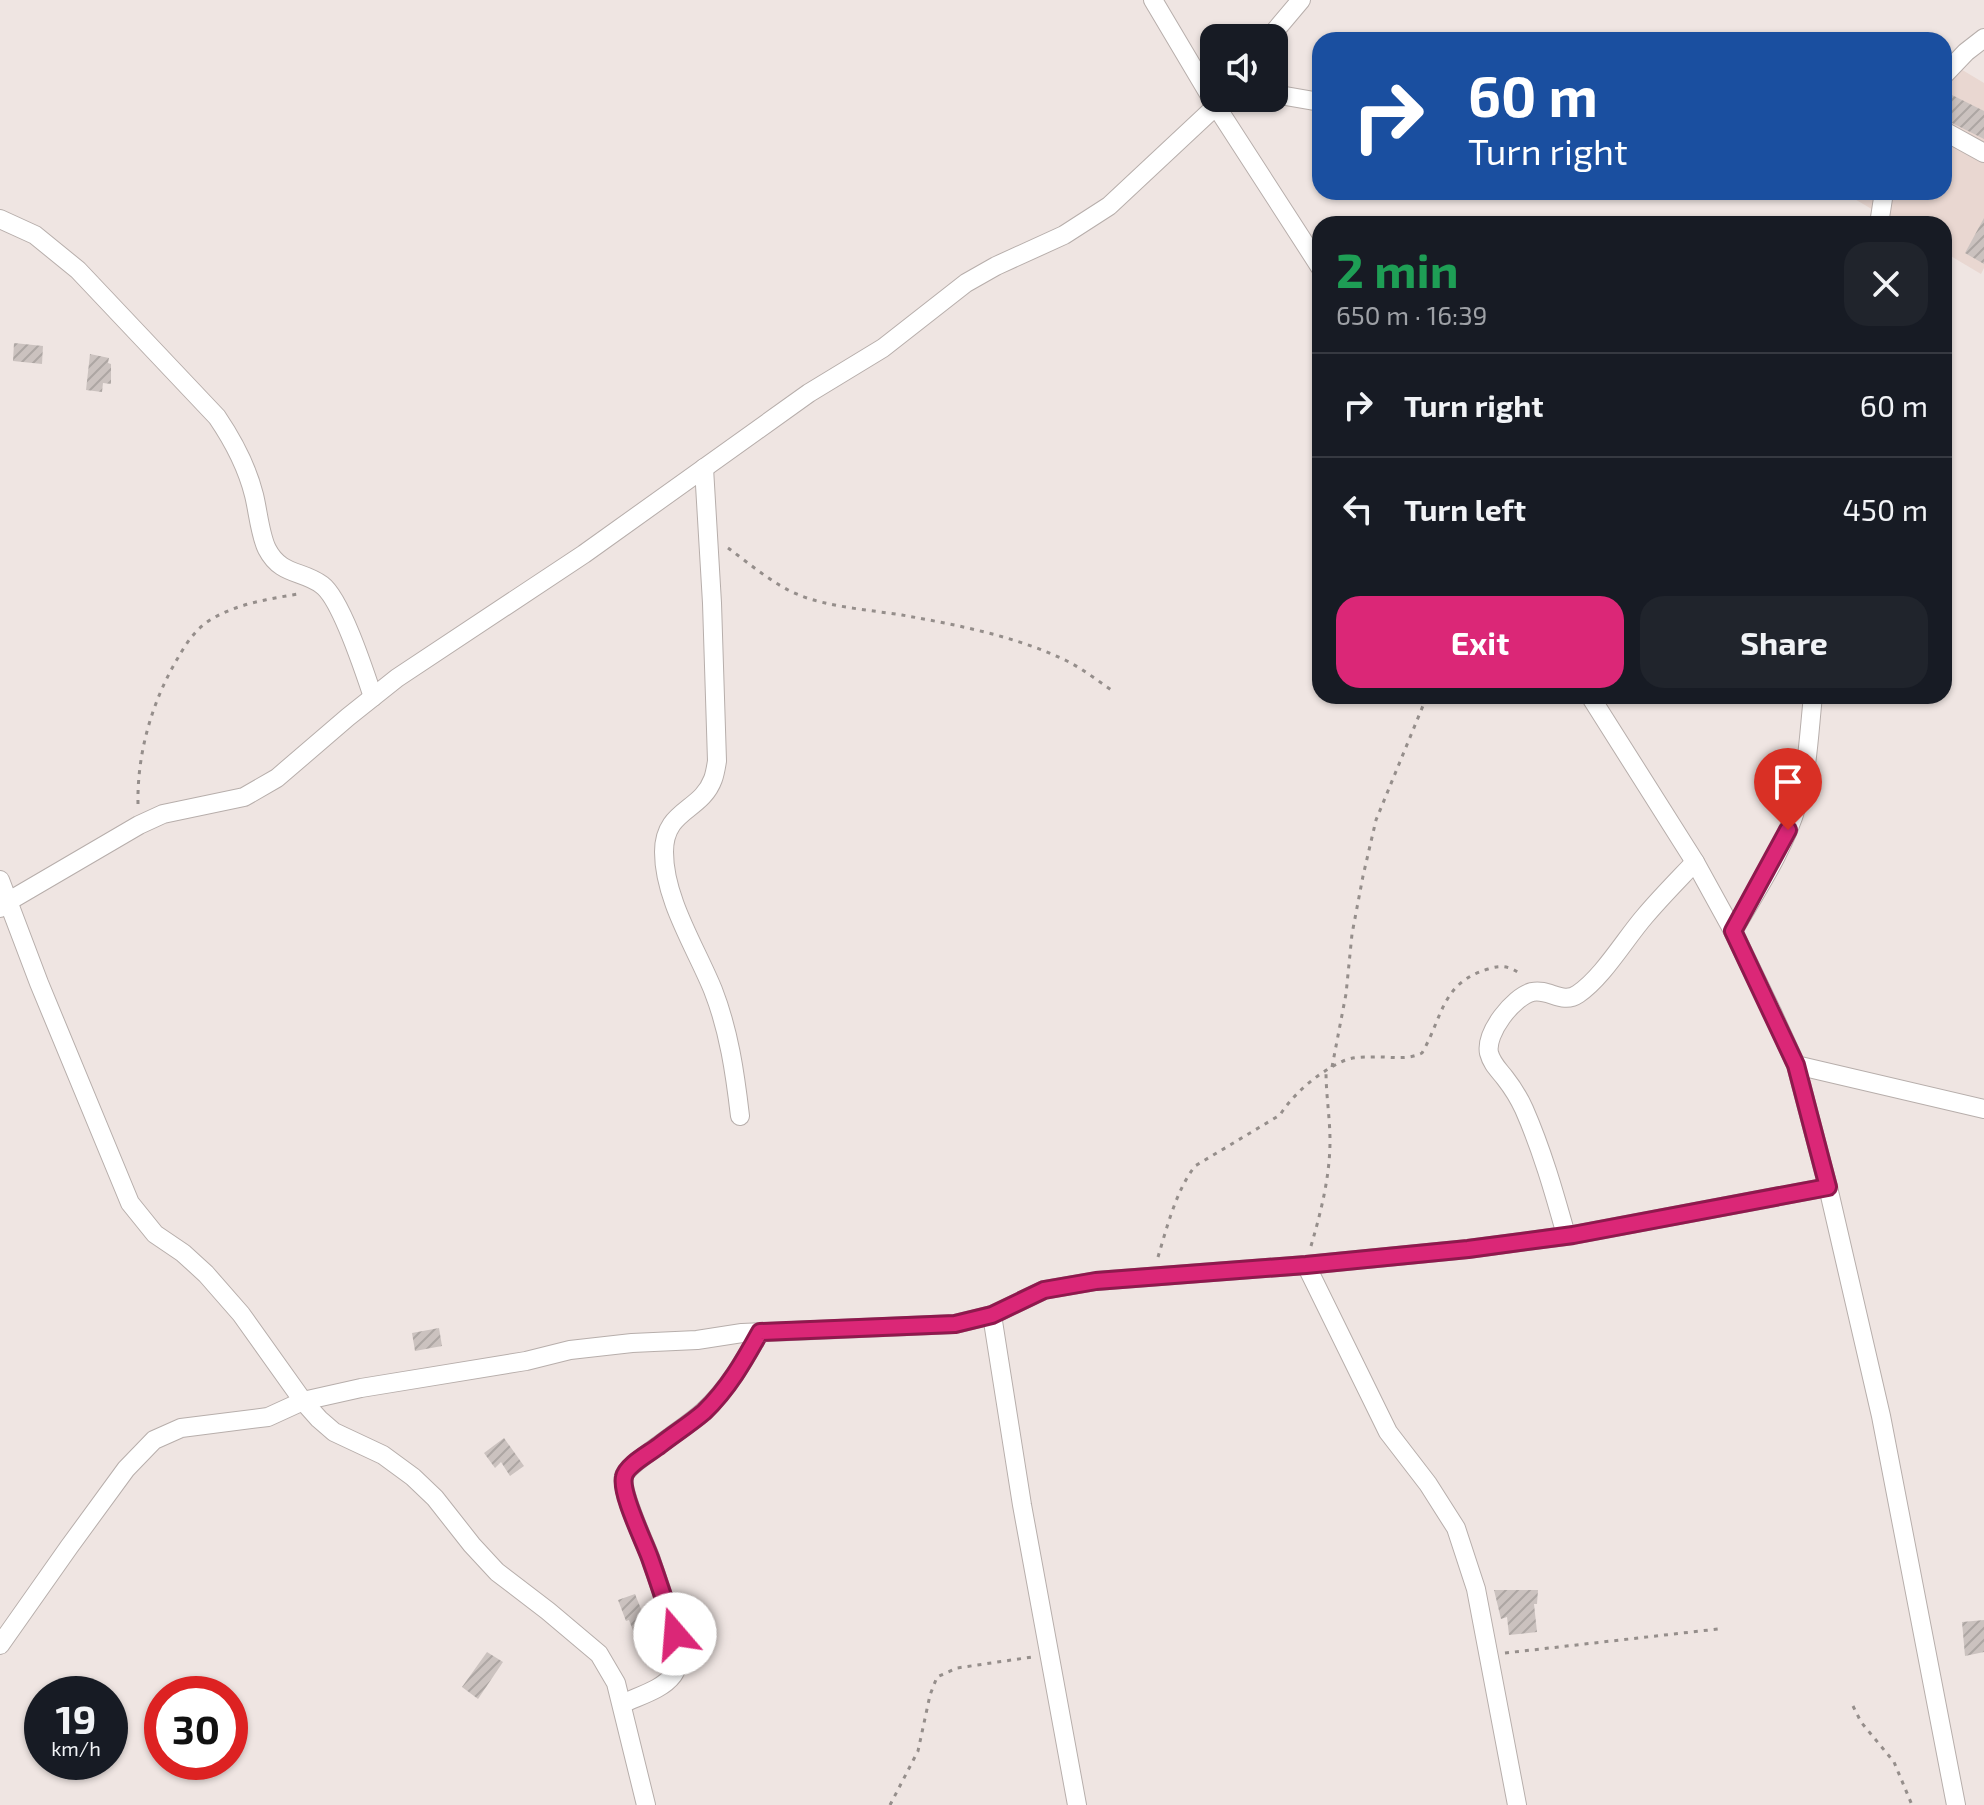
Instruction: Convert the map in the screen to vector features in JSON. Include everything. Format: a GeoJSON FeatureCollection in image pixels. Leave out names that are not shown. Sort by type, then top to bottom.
{"type":"FeatureCollection","features":[{"type":"Feature","properties":{"kind":"street"},"geometry":{"type":"LineString","coordinates":[[1153,0],[1200,73]]}},
{"type":"Feature","properties":{"kind":"street"},"geometry":{"type":"LineString","coordinates":[[1281,24],[1301,0]]}},
{"type":"Feature","properties":{"kind":"street"},"geometry":{"type":"LineString","coordinates":[[1952,67],[1984,38]]}},
{"type":"Feature","properties":{"kind":"street"},"geometry":{"type":"LineString","coordinates":[[1288,96],[1312,101]]}},
{"type":"Feature","properties":{"kind":"street"},"geometry":{"type":"LineString","coordinates":[[5,904],[139,825],[163,814],[234,800],[253,793],[277,778],[373,697],[432,654],[584,554],[809,393],[883,348],[966,283],[1064,235],[1109,206],[1208,112]]}},
{"type":"Feature","properties":{"kind":"street"},"geometry":{"type":"LineString","coordinates":[[1225,112],[1312,254]]}},
{"type":"Feature","properties":{"kind":"street"},"geometry":{"type":"LineString","coordinates":[[1952,135],[1984,153]]}},
{"type":"Feature","properties":{"kind":"street"},"geometry":{"type":"LineString","coordinates":[[0,219],[35,235],[78,270],[217,417],[244,464],[266,549],[286,571],[307,577],[325,587],[337,604],[373,697]]}},
{"type":"Feature","properties":{"kind":"street"},"geometry":{"type":"LineString","coordinates":[[704,468],[713,617],[716,770],[705,792],[673,820],[665,835],[664,852],[672,896],[712,988],[724,1024],[733,1059],[740,1116]]}},
{"type":"Feature","properties":{"kind":"street"},"geometry":{"type":"LineString","coordinates":[[1595,704],[1695,862],[1733,931],[1796,1065],[1881,1416],[1956,1805]]}},
{"type":"Feature","properties":{"kind":"street"},"geometry":{"type":"LineString","coordinates":[[1733,931],[1788,830],[1798,804],[1812,704]]}},
{"type":"Feature","properties":{"kind":"street"},"geometry":{"type":"LineString","coordinates":[[1566,1235],[1550,1178],[1522,1105],[1493,1064],[1488,1050],[1489,1040],[1496,1024],[1514,1003],[1528,993],[1547,992],[1569,998],[1576,996],[1606,966],[1647,914],[1695,862]]}},
{"type":"Feature","properties":{"kind":"street"},"geometry":{"type":"LineString","coordinates":[[0,880],[5,904],[130,1203],[155,1234],[183,1253],[241,1314],[319,1419],[334,1432],[383,1455],[413,1477],[435,1498],[497,1572],[599,1654],[616,1683],[646,1805]]}},
{"type":"Feature","properties":{"kind":"street"},"geometry":{"type":"LineString","coordinates":[[1796,1065],[1984,1109]]}},
{"type":"Feature","properties":{"kind":"street"},"geometry":{"type":"LineString","coordinates":[[0,1645],[114,1485],[154,1440],[181,1428],[268,1417],[303,1401],[423,1376],[526,1361],[570,1350],[697,1340],[742,1333],[955,1324],[992,1315],[1044,1290],[1096,1281],[1468,1249],[1566,1235],[1828,1187]]}},
{"type":"Feature","properties":{"kind":"street"},"geometry":{"type":"LineString","coordinates":[[1306,1265],[1388,1432],[1428,1484],[1456,1528],[1476,1589],[1517,1805]]}},
{"type":"Feature","properties":{"kind":"street"},"geometry":{"type":"LineString","coordinates":[[992,1315],[1024,1519],[1077,1805]]}},
{"type":"Feature","properties":{"kind":"street"},"geometry":{"type":"LineString","coordinates":[[622,1704],[674,1675],[680,1650],[629,1503],[624,1475],[628,1467],[701,1414],[719,1396],[760,1332]]}},
{"type":"Feature","properties":{"kind":"path"},"geometry":{"type":"LineString","coordinates":[[708,528],[763,574],[799,595],[996,635],[1070,663],[1113,691]]}},
{"type":"Feature","properties":{"kind":"path"},"geometry":{"type":"LineString","coordinates":[[139,825],[138,794],[154,705],[168,675],[194,634],[210,620],[241,606],[325,587]]}},
{"type":"Feature","properties":{"kind":"path"},"geometry":{"type":"LineString","coordinates":[[1332,1067],[1346,994],[1352,934],[1376,820],[1424,704]]}},
{"type":"Feature","properties":{"kind":"path"},"geometry":{"type":"LineString","coordinates":[[1153,1276],[1167,1226],[1195,1166],[1280,1115],[1306,1085],[1352,1058],[1405,1059],[1422,1053],[1453,989],[1482,971],[1496,966],[1512,968],[1547,992]]}},
{"type":"Feature","properties":{"kind":"path"},"geometry":{"type":"LineString","coordinates":[[1306,1265],[1321,1210],[1329,1162],[1326,1071]]}},
{"type":"Feature","properties":{"kind":"path"},"geometry":{"type":"LineString","coordinates":[[1489,1655],[1718,1629]]}},
{"type":"Feature","properties":{"kind":"path"},"geometry":{"type":"LineString","coordinates":[[890,1805],[918,1751],[937,1677],[957,1668],[1048,1654]]}},
{"type":"Feature","properties":{"kind":"path"},"geometry":{"type":"LineString","coordinates":[[1853,1706],[1861,1722],[1894,1762],[1912,1805]]}},
{"type":"Feature","properties":{"kind":"shaded area"},"geometry":{"type":"Polygon","coordinates":[[[1952,64],[1984,83],[1984,268],[1981,274],[1952,257],[1952,216],[1883,216],[1856,200],[1952,200],[1952,64]]]}},
{"type":"Feature","properties":{"kind":"building"},"geometry":{"type":"Polygon","coordinates":[[[1952,95],[1984,111],[1984,139],[1952,123],[1952,95]]]}},
{"type":"Feature","properties":{"kind":"building"},"geometry":{"type":"Polygon","coordinates":[[[1984,218],[1984,264],[1965,253],[1984,218]]]}},
{"type":"Feature","properties":{"kind":"building"},"geometry":{"type":"Polygon","coordinates":[[[14,343],[43,346],[42,364],[13,361],[14,343]]]}},
{"type":"Feature","properties":{"kind":"building"},"geometry":{"type":"Polygon","coordinates":[[[90,354],[109,358],[108,363],[111,364],[111,384],[103,383],[102,392],[86,390],[90,354]]]}},
{"type":"Feature","properties":{"kind":"building"},"geometry":{"type":"Polygon","coordinates":[[[439,1328],[442,1346],[415,1351],[412,1333],[439,1328]]]}},
{"type":"Feature","properties":{"kind":"building"},"geometry":{"type":"Polygon","coordinates":[[[504,1438],[524,1466],[510,1476],[501,1462],[495,1468],[484,1453],[504,1438]]]}},
{"type":"Feature","properties":{"kind":"building"},"geometry":{"type":"Polygon","coordinates":[[[1494,1590],[1538,1590],[1537,1604],[1534,1604],[1537,1632],[1509,1635],[1507,1617],[1501,1619],[1494,1590]]]}},
{"type":"Feature","properties":{"kind":"building"},"geometry":{"type":"Polygon","coordinates":[[[635,1594],[643,1614],[639,1616],[642,1615],[657,1655],[644,1660],[618,1600],[635,1594]]]}},
{"type":"Feature","properties":{"kind":"building"},"geometry":{"type":"Polygon","coordinates":[[[1984,1620],[1984,1652],[1965,1656],[1962,1622],[1984,1620]]]}},
{"type":"Feature","properties":{"kind":"building"},"geometry":{"type":"Polygon","coordinates":[[[487,1652],[503,1662],[478,1699],[462,1687],[487,1652]]]}},
{"type":"Feature","properties":{"kind":"route"},"geometry":{"type":"LineString","coordinates":[[675,1634],[629,1503],[624,1475],[628,1467],[701,1414],[719,1396],[760,1332],[955,1324],[992,1315],[1044,1290],[1096,1281],[1468,1249],[1573,1235],[1828,1187],[1796,1065],[1733,931],[1788,830]]}}]}
